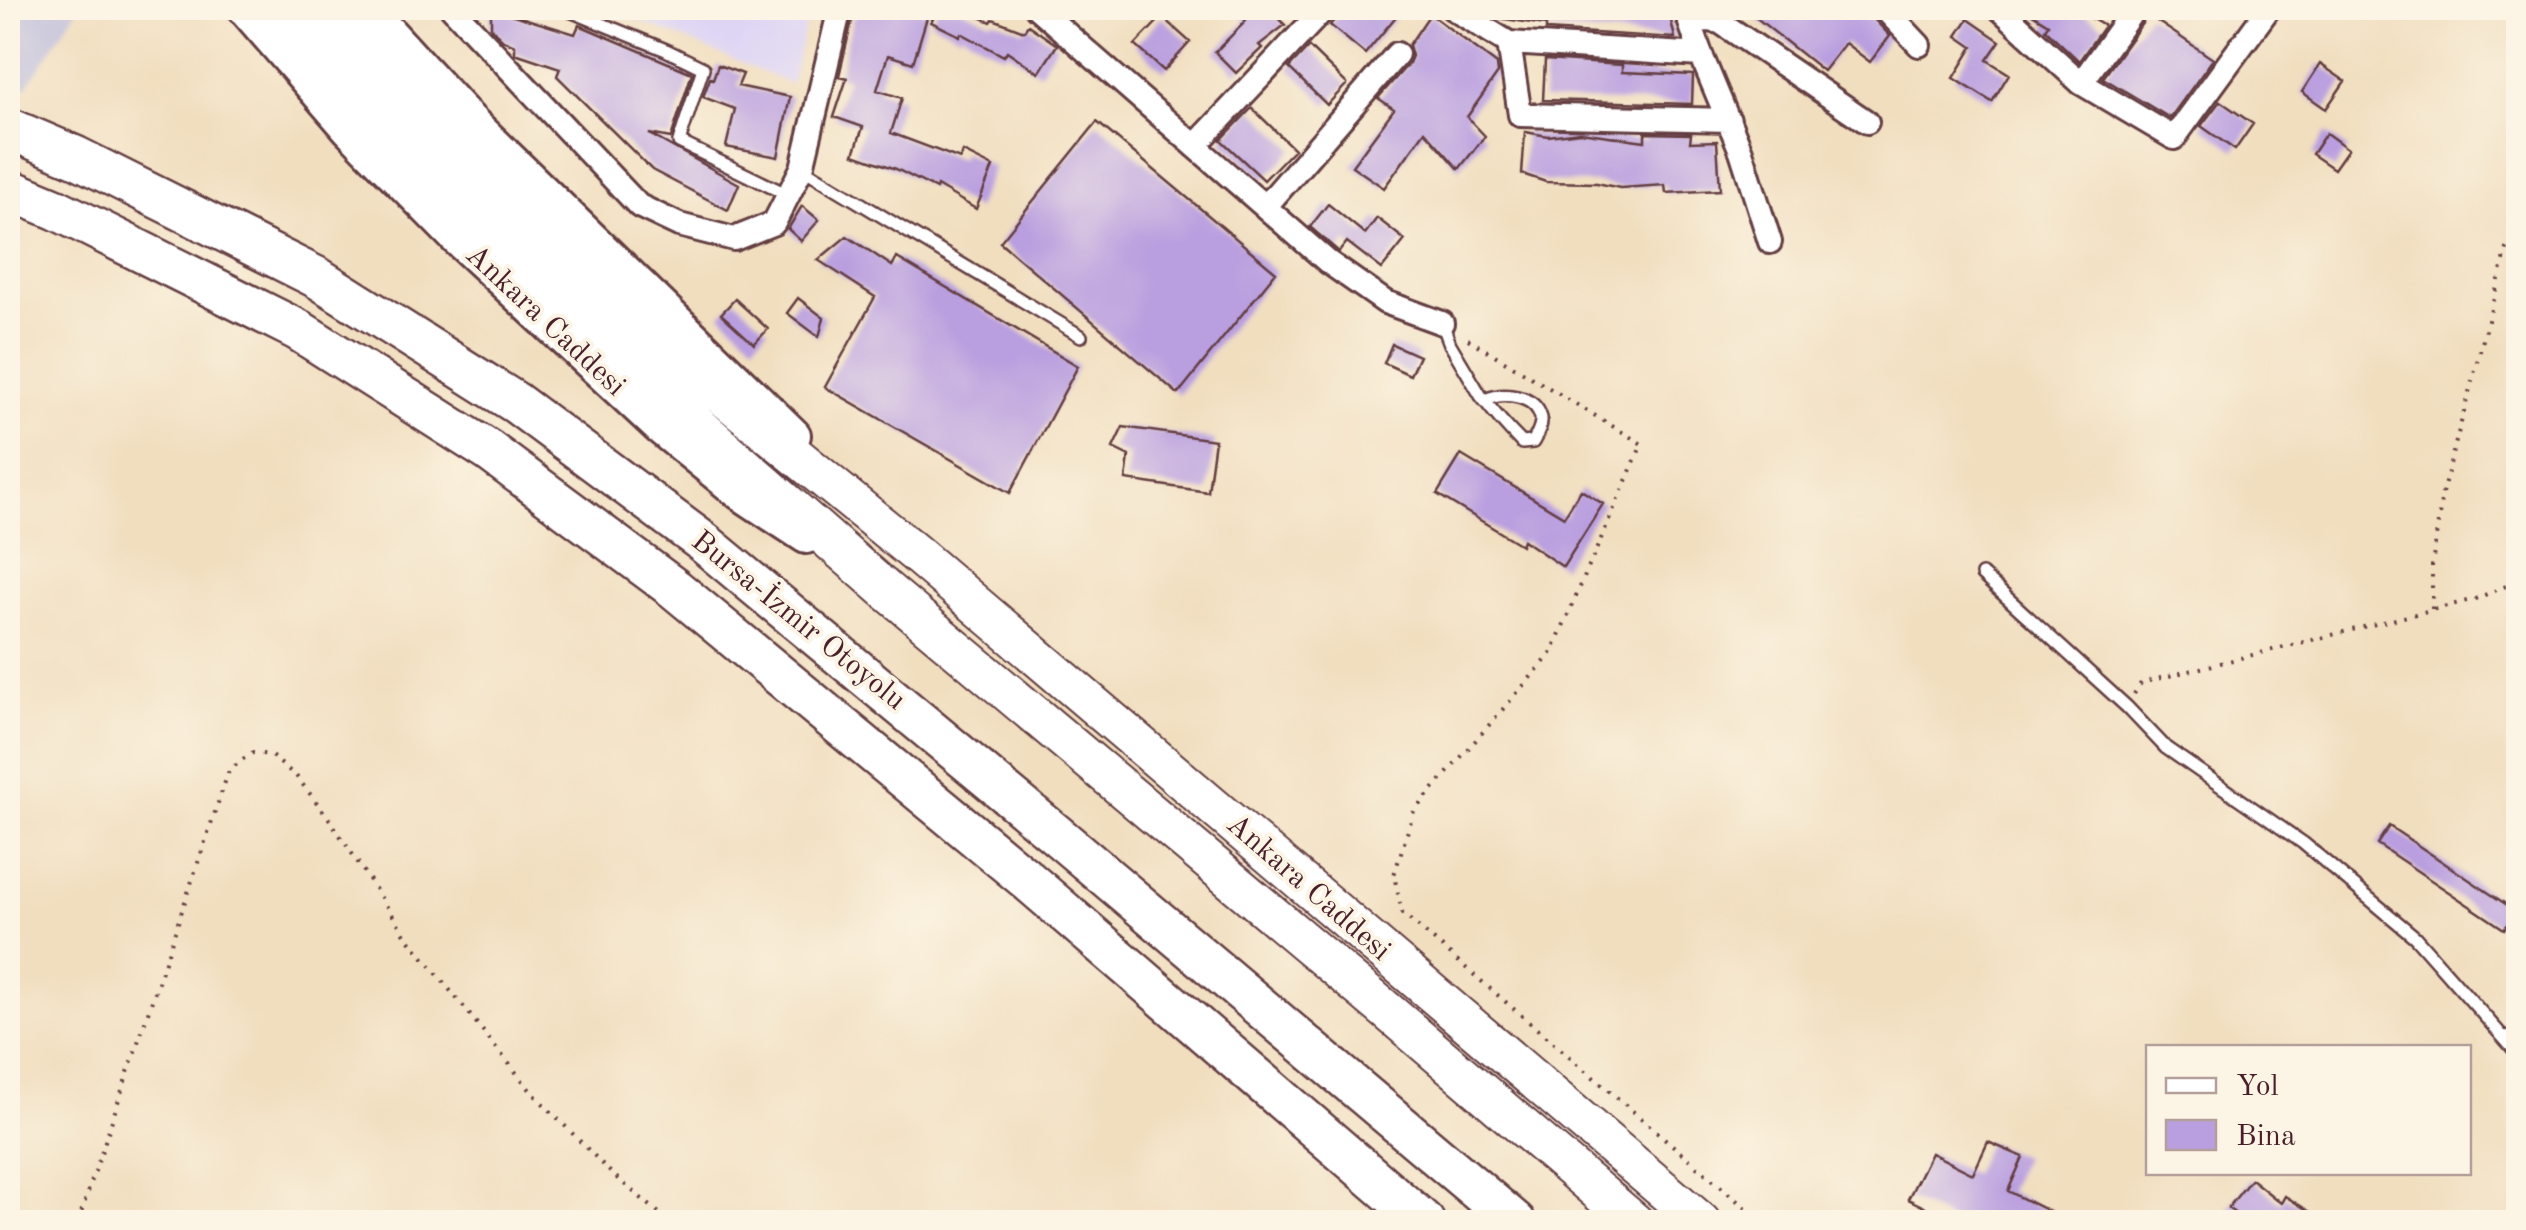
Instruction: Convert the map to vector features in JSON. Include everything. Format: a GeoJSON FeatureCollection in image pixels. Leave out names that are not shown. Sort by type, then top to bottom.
{"type":"FeatureCollection","features":[{"type":"Feature","properties":{"kind":"highway","name":"Ankara Caddesi"},"geometry":{"type":"LineString","coordinates":[[279,8],[458,175],[916,553],[1701,1222]]}},
{"type":"Feature","properties":{"kind":"highway","name":"Ankara Caddesi"},"geometry":{"type":"LineString","coordinates":[[324,8],[458,175],[642,376],[886,590],[1634,1222]]}},
{"type":"Feature","properties":{"kind":"highway","name":"Bursa-İzmir Otoyolu"},"geometry":{"type":"LineString","coordinates":[[8,128],[76,157],[318,278],[516,403],[702,542],[1515,1222]]}},
{"type":"Feature","properties":{"kind":"highway","name":"Bursa-İzmir Otoyolu"},"geometry":{"type":"LineString","coordinates":[[8,188],[56,208],[298,330],[489,451],[706,614],[1025,878],[1424,1222]]}},
{"type":"Feature","properties":{"kind":"main road","name":"Ankara Caddesi"},"geometry":{"type":"LineString","coordinates":[[244,8],[350,129],[456,238],[660,428],[740,494],[886,590]]}},
{"type":"Feature","properties":{"kind":"main road","name":"Ankara Caddesi"},"geometry":{"type":"LineString","coordinates":[[367,8],[470,119],[916,553]]}},
{"type":"Feature","properties":{"kind":"street"},"geometry":{"type":"LineString","coordinates":[[452,8],[639,206],[679,225],[734,238],[774,222],[802,168],[840,8]]}},
{"type":"Feature","properties":{"kind":"street"},"geometry":{"type":"LineString","coordinates":[[1037,8],[1328,262],[1385,302],[1442,324]]}},
{"type":"Feature","properties":{"kind":"street"},"geometry":{"type":"LineString","coordinates":[[1195,146],[1325,8]]}},
{"type":"Feature","properties":{"kind":"street"},"geometry":{"type":"LineString","coordinates":[[1452,8],[1509,42],[1701,55]]}},
{"type":"Feature","properties":{"kind":"street"},"geometry":{"type":"LineString","coordinates":[[1884,8],[1919,45]]}},
{"type":"Feature","properties":{"kind":"street"},"geometry":{"type":"LineString","coordinates":[[1999,8],[2081,84],[2174,138],[2269,8]]}},
{"type":"Feature","properties":{"kind":"street"},"geometry":{"type":"LineString","coordinates":[[2081,84],[2135,8]]}},
{"type":"Feature","properties":{"kind":"street"},"geometry":{"type":"LineString","coordinates":[[1687,15],[1729,120],[1770,242]]}},
{"type":"Feature","properties":{"kind":"street"},"geometry":{"type":"LineString","coordinates":[[1687,15],[1720,22],[1866,122]]}},
{"type":"Feature","properties":{"kind":"street"},"geometry":{"type":"LineString","coordinates":[[1509,42],[1520,115],[1729,120]]}},
{"type":"Feature","properties":{"kind":"street"},"geometry":{"type":"LineString","coordinates":[[1265,207],[1396,54]]}},
{"type":"Feature","properties":{"kind":"lane"},"geometry":{"type":"LineString","coordinates":[[563,8],[703,68],[680,142],[788,195]]}},
{"type":"Feature","properties":{"kind":"lane"},"geometry":{"type":"LineString","coordinates":[[802,168],[1081,336]]}},
{"type":"Feature","properties":{"kind":"lane"},"geometry":{"type":"LineString","coordinates":[[1442,324],[1485,400],[1522,443],[1533,442],[1542,423],[1530,403],[1512,395],[1497,394],[1485,400]]}},
{"type":"Feature","properties":{"kind":"lane"},"geometry":{"type":"LineString","coordinates":[[1982,574],[2166,748],[2303,843],[2415,937],[2518,1054]]}},
{"type":"Feature","properties":{"kind":"lane"},"geometry":{"type":"LineString","coordinates":[[2503,1037],[2518,1036]]}},
{"type":"Feature","properties":{"kind":"path"},"geometry":{"type":"LineString","coordinates":[[2432,609],[2432,566],[2442,494],[2507,248],[2518,227]]}},
{"type":"Feature","properties":{"kind":"path"},"geometry":{"type":"LineString","coordinates":[[1442,324],[1642,444],[1551,654],[1414,811],[1394,875],[1402,913],[1762,1222]]}},
{"type":"Feature","properties":{"kind":"path"},"geometry":{"type":"LineString","coordinates":[[2127,707],[2141,683],[2475,599],[2518,581]]}},
{"type":"Feature","properties":{"kind":"path"},"geometry":{"type":"LineString","coordinates":[[78,1222],[228,773],[253,754],[270,755],[296,776],[328,816],[405,934],[531,1091],[612,1174],[670,1222]]}},
{"type":"Feature","properties":{"kind":"shaded area"},"geometry":{"type":"Polygon","coordinates":[[[8,8],[78,8],[26,88],[8,81],[8,8]]]}},
{"type":"Feature","properties":{"kind":"shaded area"},"geometry":{"type":"Polygon","coordinates":[[[610,8],[810,8],[791,84],[610,8]]]}},
{"type":"Feature","properties":{"kind":"building"},"geometry":{"type":"Polygon","coordinates":[[[491,8],[575,34],[579,25],[692,73],[671,138],[649,134],[739,184],[728,210],[652,170],[557,76],[560,68],[515,53],[515,45],[491,28],[491,8]]]}},
{"type":"Feature","properties":{"kind":"building"},"geometry":{"type":"Polygon","coordinates":[[[855,8],[912,8],[928,14],[913,63],[888,55],[877,90],[902,98],[891,133],[960,159],[963,152],[993,167],[976,209],[937,186],[936,189],[854,154],[863,127],[834,117],[847,78],[839,76],[855,8]]]}},
{"type":"Feature","properties":{"kind":"building"},"geometry":{"type":"Polygon","coordinates":[[[938,8],[959,8],[1024,31],[1028,25],[1057,45],[1039,73],[1007,51],[1004,56],[931,22],[938,8]]]}},
{"type":"Feature","properties":{"kind":"building"},"geometry":{"type":"Polygon","coordinates":[[[1235,8],[1267,8],[1285,25],[1259,45],[1262,48],[1236,73],[1215,52],[1246,21],[1235,8]]]}},
{"type":"Feature","properties":{"kind":"building"},"geometry":{"type":"Polygon","coordinates":[[[1340,8],[1403,8],[1365,54],[1330,25],[1340,8]]]}},
{"type":"Feature","properties":{"kind":"building"},"geometry":{"type":"Polygon","coordinates":[[[1496,8],[1668,8],[1675,38],[1546,30],[1546,25],[1497,18],[1496,8]]]}},
{"type":"Feature","properties":{"kind":"building"},"geometry":{"type":"Polygon","coordinates":[[[1744,8],[1812,8],[1824,17],[1832,8],[1869,8],[1890,36],[1870,62],[1845,43],[1823,71],[1744,8]]]}},
{"type":"Feature","properties":{"kind":"building"},"geometry":{"type":"Polygon","coordinates":[[[2023,8],[2074,8],[2104,26],[2079,61],[2045,29],[2048,24],[2023,8]]]}},
{"type":"Feature","properties":{"kind":"building"},"geometry":{"type":"Polygon","coordinates":[[[1430,14],[1497,64],[1498,73],[1467,117],[1485,136],[1459,169],[1425,131],[1384,188],[1352,166],[1394,109],[1378,98],[1409,63],[1409,45],[1430,14]]]}},
{"type":"Feature","properties":{"kind":"building"},"geometry":{"type":"Polygon","coordinates":[[[2148,15],[2213,59],[2170,118],[2103,78],[2148,15]]]}},
{"type":"Feature","properties":{"kind":"building"},"geometry":{"type":"Polygon","coordinates":[[[1162,17],[1190,42],[1164,71],[1135,45],[1162,17]]]}},
{"type":"Feature","properties":{"kind":"building"},"geometry":{"type":"Polygon","coordinates":[[[1968,19],[2000,41],[1987,60],[2009,74],[1992,102],[1954,78],[1973,47],[1957,36],[1968,19]]]}},
{"type":"Feature","properties":{"kind":"building"},"geometry":{"type":"Polygon","coordinates":[[[1309,47],[1347,84],[1327,105],[1289,68],[1309,47]]]}},
{"type":"Feature","properties":{"kind":"building"},"geometry":{"type":"Polygon","coordinates":[[[1545,60],[1622,65],[1622,72],[1693,75],[1692,104],[1543,100],[1545,60]]]}},
{"type":"Feature","properties":{"kind":"building"},"geometry":{"type":"Polygon","coordinates":[[[2320,64],[2345,81],[2326,109],[2302,92],[2320,64]]]}},
{"type":"Feature","properties":{"kind":"building"},"geometry":{"type":"Polygon","coordinates":[[[718,65],[743,74],[738,86],[790,97],[778,157],[726,147],[735,109],[703,97],[718,65]]]}},
{"type":"Feature","properties":{"kind":"building"},"geometry":{"type":"Polygon","coordinates":[[[2220,101],[2253,124],[2235,150],[2201,126],[2220,101]]]}},
{"type":"Feature","properties":{"kind":"building"},"geometry":{"type":"Polygon","coordinates":[[[1252,108],[1294,149],[1264,180],[1221,140],[1252,108]]]}},
{"type":"Feature","properties":{"kind":"building"},"geometry":{"type":"Polygon","coordinates":[[[1097,122],[1276,272],[1178,394],[1000,242],[1097,122]]]}},
{"type":"Feature","properties":{"kind":"building"},"geometry":{"type":"Polygon","coordinates":[[[1525,132],[1548,136],[1580,132],[1645,141],[1645,133],[1691,134],[1690,142],[1717,141],[1720,190],[1666,193],[1665,185],[1620,188],[1597,183],[1546,182],[1522,174],[1525,132]]]}},
{"type":"Feature","properties":{"kind":"building"},"geometry":{"type":"Polygon","coordinates":[[[2326,133],[2348,149],[2334,169],[2312,154],[2326,133]]]}},
{"type":"Feature","properties":{"kind":"building"},"geometry":{"type":"Polygon","coordinates":[[[1328,204],[1365,234],[1377,218],[1405,240],[1382,269],[1347,242],[1339,252],[1310,227],[1328,204]]]}},
{"type":"Feature","properties":{"kind":"building"},"geometry":{"type":"Polygon","coordinates":[[[802,206],[819,220],[801,241],[788,229],[802,206]]]}},
{"type":"Feature","properties":{"kind":"building"},"geometry":{"type":"Polygon","coordinates":[[[847,236],[892,266],[897,258],[1078,366],[1010,493],[825,387],[875,297],[818,260],[847,236]]]}},
{"type":"Feature","properties":{"kind":"building"},"geometry":{"type":"Polygon","coordinates":[[[798,298],[824,318],[819,337],[787,313],[798,298]]]}},
{"type":"Feature","properties":{"kind":"building"},"geometry":{"type":"Polygon","coordinates":[[[735,299],[768,329],[754,344],[721,314],[735,299]]]}},
{"type":"Feature","properties":{"kind":"building"},"geometry":{"type":"Polygon","coordinates":[[[1392,344],[1419,356],[1410,375],[1384,363],[1392,344]]]}},
{"type":"Feature","properties":{"kind":"building"},"geometry":{"type":"Polygon","coordinates":[[[1123,427],[1215,440],[1208,492],[1126,480],[1129,456],[1113,448],[1123,427]]]}},
{"type":"Feature","properties":{"kind":"building"},"geometry":{"type":"Polygon","coordinates":[[[1461,455],[1564,517],[1581,490],[1603,504],[1563,567],[1523,540],[1521,545],[1437,494],[1461,455]]]}},
{"type":"Feature","properties":{"kind":"building"},"geometry":{"type":"Polygon","coordinates":[[[2389,826],[2516,911],[2504,929],[2377,844],[2389,826]]]}},
{"type":"Feature","properties":{"kind":"building"},"geometry":{"type":"Polygon","coordinates":[[[1988,1142],[2023,1157],[2008,1191],[2070,1222],[1955,1222],[1908,1199],[1931,1153],[1973,1174],[1988,1142]]]}},
{"type":"Feature","properties":{"kind":"building"},"geometry":{"type":"Polygon","coordinates":[[[2251,1179],[2281,1203],[2285,1196],[2326,1222],[2246,1222],[2228,1208],[2251,1179]]]}}]}
